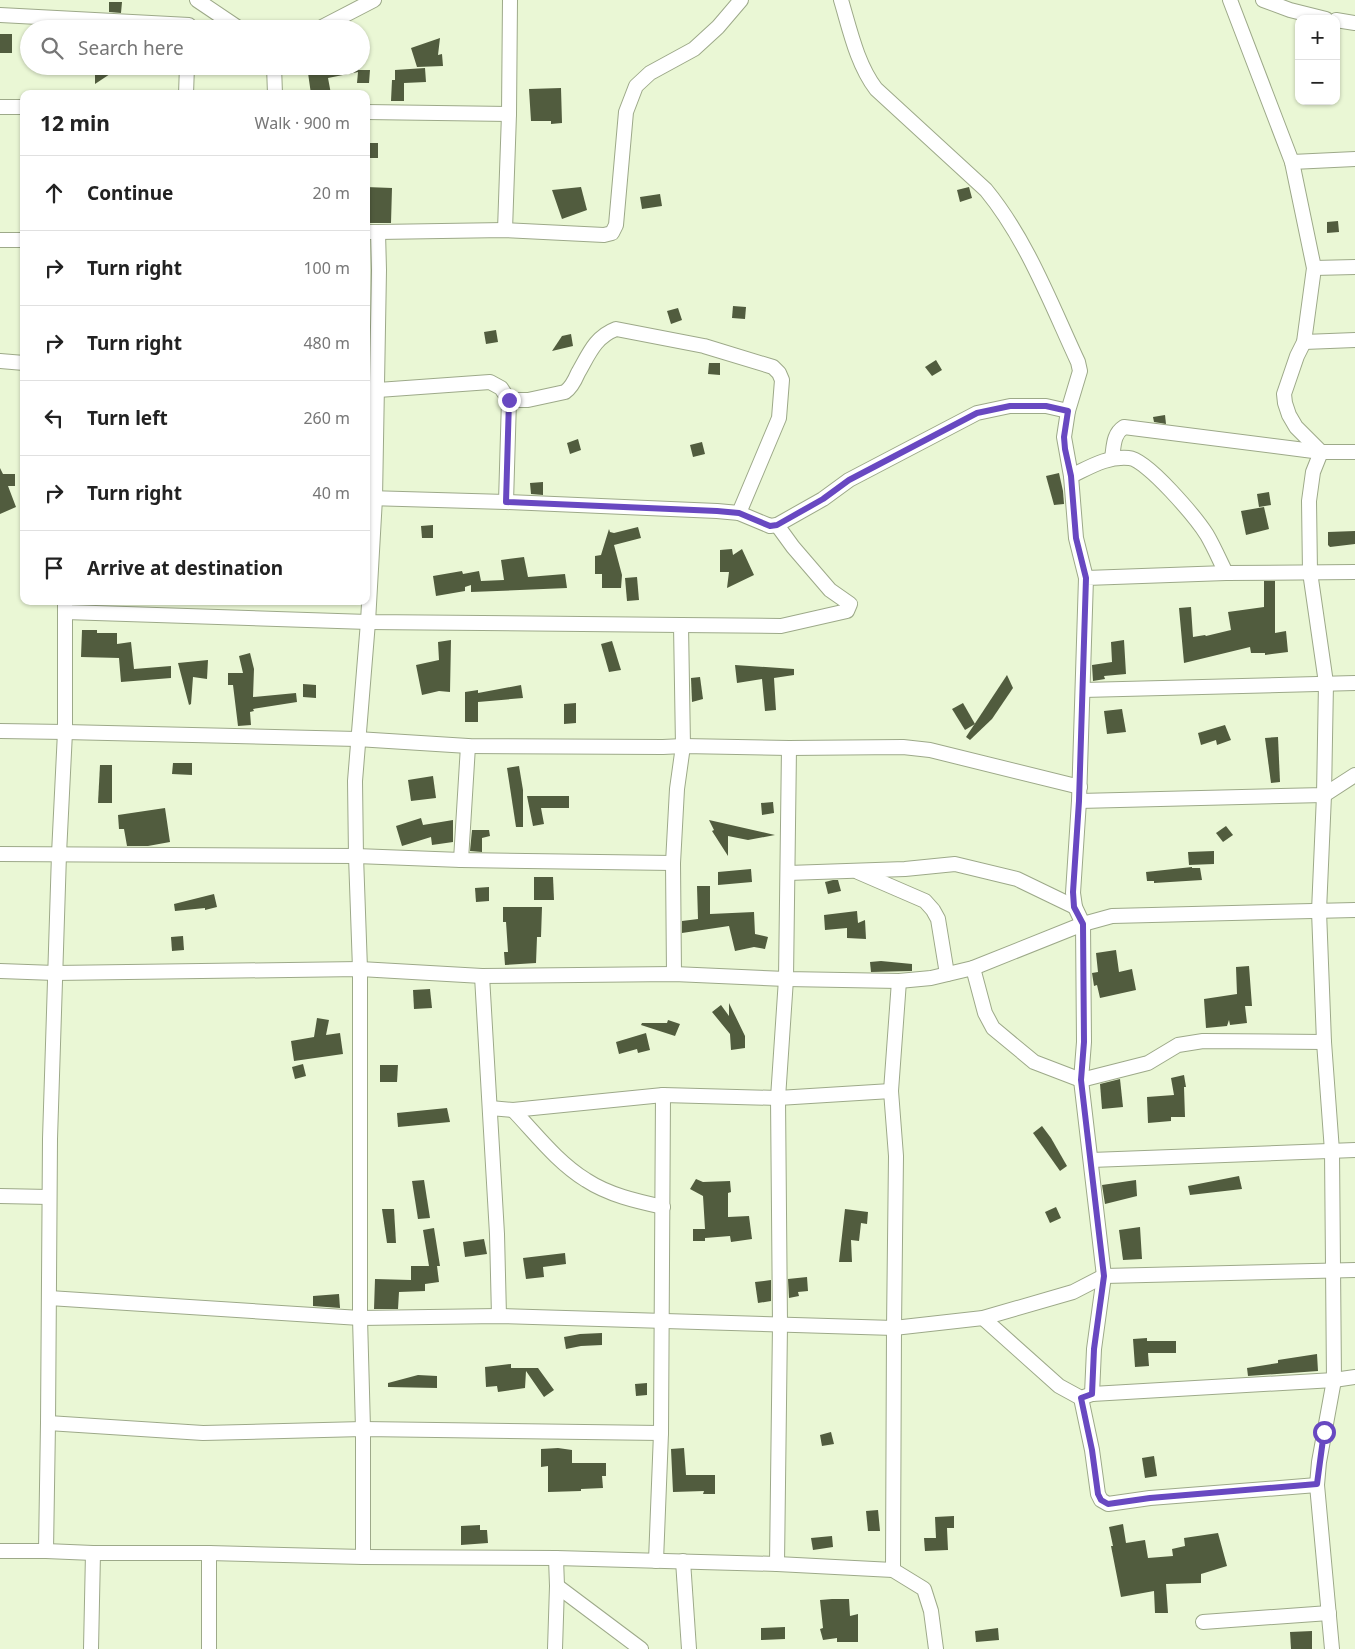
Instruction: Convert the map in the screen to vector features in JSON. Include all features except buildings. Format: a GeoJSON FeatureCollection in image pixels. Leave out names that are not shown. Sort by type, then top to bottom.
{"type":"FeatureCollection","features":[{"type":"Feature","properties":{"kind":"street"},"geometry":{"type":"LineString","coordinates":[[335,20],[374,0]]}},
{"type":"Feature","properties":{"kind":"street"},"geometry":{"type":"LineString","coordinates":[[505,230],[510,0]]}},
{"type":"Feature","properties":{"kind":"street"},"geometry":{"type":"LineString","coordinates":[[370,539],[372,390],[379,270],[372,232],[505,230],[604,235],[612,233],[616,225],[626,112],[636,86],[650,73],[694,49],[718,27],[741,0]]}},
{"type":"Feature","properties":{"kind":"street"},"geometry":{"type":"LineString","coordinates":[[840,0],[860,60],[869,80],[876,89],[986,190],[1001,207],[1025,250],[1078,362],[1080,371],[1068,411],[1064,437],[1071,476],[1076,538],[1086,578],[1080,787],[1073,892],[1074,907],[1083,924],[1084,1042],[1081,1080],[1104,1276],[1086,1396],[1098,1494],[1101,1500],[1108,1504],[1150,1498],[1317,1484]]}},
{"type":"Feature","properties":{"kind":"street"},"geometry":{"type":"LineString","coordinates":[[1230,0],[1292,162],[1314,268],[1304,342],[1284,394],[1289,415],[1296,427],[1321,452]]}},
{"type":"Feature","properties":{"kind":"street"},"geometry":{"type":"LineString","coordinates":[[1263,0],[1290,5],[1316,15]]}},
{"type":"Feature","properties":{"kind":"street"},"geometry":{"type":"LineString","coordinates":[[192,20],[200,2],[227,20]]}},
{"type":"Feature","properties":{"kind":"street"},"geometry":{"type":"LineString","coordinates":[[0,14],[87,20]]}},
{"type":"Feature","properties":{"kind":"street"},"geometry":{"type":"LineString","coordinates":[[1340,21],[1355,23]]}},
{"type":"Feature","properties":{"kind":"street"},"geometry":{"type":"LineString","coordinates":[[186,90],[187,75]]}},
{"type":"Feature","properties":{"kind":"street"},"geometry":{"type":"LineString","coordinates":[[274,75],[274,90]]}},
{"type":"Feature","properties":{"kind":"street"},"geometry":{"type":"LineString","coordinates":[[0,107],[20,107]]}},
{"type":"Feature","properties":{"kind":"street"},"geometry":{"type":"LineString","coordinates":[[370,112],[509,114]]}},
{"type":"Feature","properties":{"kind":"street"},"geometry":{"type":"LineString","coordinates":[[1292,162],[1355,159]]}},
{"type":"Feature","properties":{"kind":"street"},"geometry":{"type":"LineString","coordinates":[[0,240],[20,240]]}},
{"type":"Feature","properties":{"kind":"street"},"geometry":{"type":"LineString","coordinates":[[1314,268],[1355,267]]}},
{"type":"Feature","properties":{"kind":"street"},"geometry":{"type":"LineString","coordinates":[[509,400],[528,400],[565,392],[569,389],[597,341],[606,333],[616,329],[704,346],[773,367],[779,373],[782,380],[779,418],[739,513]]}},
{"type":"Feature","properties":{"kind":"street"},"geometry":{"type":"LineString","coordinates":[[1304,342],[1355,340]]}},
{"type":"Feature","properties":{"kind":"street"},"geometry":{"type":"LineString","coordinates":[[0,361],[20,363]]}},
{"type":"Feature","properties":{"kind":"street"},"geometry":{"type":"LineString","coordinates":[[372,390],[490,382],[501,388],[509,400],[506,502]]}},
{"type":"Feature","properties":{"kind":"street"},"geometry":{"type":"LineString","coordinates":[[371,498],[506,502],[739,513],[770,526],[777,525],[823,499],[849,480],[977,413],[1010,406],[1046,406],[1068,411]]}},
{"type":"Feature","properties":{"kind":"street"},"geometry":{"type":"LineString","coordinates":[[1112,458],[1115,435],[1118,430],[1124,427],[1321,452],[1355,452]]}},
{"type":"Feature","properties":{"kind":"street"},"geometry":{"type":"LineString","coordinates":[[1321,452],[1313,472],[1309,501],[1310,572],[1326,683],[1319,911],[1324,1042],[1332,1151],[1334,1380],[1319,1462],[1317,1484],[1332,1649]]}},
{"type":"Feature","properties":{"kind":"street"},"geometry":{"type":"LineString","coordinates":[[1071,476],[1112,458],[1131,458],[1159,478],[1190,512],[1206,534],[1226,573]]}},
{"type":"Feature","properties":{"kind":"street"},"geometry":{"type":"LineString","coordinates":[[46,1550],[49,1197],[59,854],[65,732],[65,606],[368,622],[781,626],[847,611],[850,604],[830,590],[793,547],[777,525]]}},
{"type":"Feature","properties":{"kind":"street"},"geometry":{"type":"LineString","coordinates":[[1086,578],[1226,573],[1355,572]]}},
{"type":"Feature","properties":{"kind":"street"},"geometry":{"type":"LineString","coordinates":[[363,1557],[363,1429],[360,1318],[360,969],[355,781],[368,605]]}},
{"type":"Feature","properties":{"kind":"street"},"geometry":{"type":"LineString","coordinates":[[674,974],[674,863],[677,789],[683,746],[681,625]]}},
{"type":"Feature","properties":{"kind":"street"},"geometry":{"type":"LineString","coordinates":[[1083,690],[1355,682]]}},
{"type":"Feature","properties":{"kind":"street"},"geometry":{"type":"LineString","coordinates":[[0,732],[358,739],[468,746],[663,748],[683,746],[788,748],[903,747],[930,750],[1080,787]]}},
{"type":"Feature","properties":{"kind":"street"},"geometry":{"type":"LineString","coordinates":[[460,860],[468,746]]}},
{"type":"Feature","properties":{"kind":"street"},"geometry":{"type":"LineString","coordinates":[[777,1564],[780,1324],[778,1098],[786,979],[788,748]]}},
{"type":"Feature","properties":{"kind":"street"},"geometry":{"type":"LineString","coordinates":[[1079,801],[1324,796],[1355,775]]}},
{"type":"Feature","properties":{"kind":"street"},"geometry":{"type":"LineString","coordinates":[[0,854],[356,856],[460,860],[674,863]]}},
{"type":"Feature","properties":{"kind":"street"},"geometry":{"type":"LineString","coordinates":[[788,873],[854,871],[955,864],[1017,879],[1074,907]]}},
{"type":"Feature","properties":{"kind":"street"},"geometry":{"type":"LineString","coordinates":[[854,871],[925,901],[929,905],[938,919],[947,974]]}},
{"type":"Feature","properties":{"kind":"street"},"geometry":{"type":"LineString","coordinates":[[0,971],[55,973],[360,969],[482,976],[674,974],[786,979],[899,980],[931,978],[973,968],[1083,924],[1112,916],[1355,910]]}},
{"type":"Feature","properties":{"kind":"street"},"geometry":{"type":"LineString","coordinates":[[973,968],[985,1013],[993,1028],[1034,1062],[1081,1080],[1148,1063],[1178,1045],[1203,1041],[1324,1042]]}},
{"type":"Feature","properties":{"kind":"street"},"geometry":{"type":"LineString","coordinates":[[482,976],[497,1234],[499,1316]]}},
{"type":"Feature","properties":{"kind":"street"},"geometry":{"type":"LineString","coordinates":[[893,1570],[896,1156],[891,1091],[899,980]]}},
{"type":"Feature","properties":{"kind":"street"},"geometry":{"type":"LineString","coordinates":[[490,1108],[513,1110],[663,1095],[778,1098],[891,1091]]}},
{"type":"Feature","properties":{"kind":"street"},"geometry":{"type":"LineString","coordinates":[[656,1561],[661,1433],[663,1095]]}},
{"type":"Feature","properties":{"kind":"street"},"geometry":{"type":"LineString","coordinates":[[513,1110],[557,1158],[586,1181],[624,1198],[663,1207]]}},
{"type":"Feature","properties":{"kind":"street"},"geometry":{"type":"LineString","coordinates":[[1091,1160],[1355,1150]]}},
{"type":"Feature","properties":{"kind":"street"},"geometry":{"type":"LineString","coordinates":[[0,1196],[49,1197]]}},
{"type":"Feature","properties":{"kind":"street"},"geometry":{"type":"LineString","coordinates":[[49,1298],[360,1318],[499,1316],[894,1328],[983,1318],[1073,1292],[1104,1276],[1355,1270]]}},
{"type":"Feature","properties":{"kind":"street"},"geometry":{"type":"LineString","coordinates":[[983,1318],[1059,1386],[1086,1396],[1334,1380],[1355,1377]]}},
{"type":"Feature","properties":{"kind":"street"},"geometry":{"type":"LineString","coordinates":[[48,1423],[203,1433],[363,1429],[661,1433]]}},
{"type":"Feature","properties":{"kind":"street"},"geometry":{"type":"LineString","coordinates":[[0,1551],[46,1550],[93,1553],[556,1558],[777,1564],[893,1570],[924,1589],[931,1611],[936,1649]]}},
{"type":"Feature","properties":{"kind":"street"},"geometry":{"type":"LineString","coordinates":[[91,1649],[93,1553]]}},
{"type":"Feature","properties":{"kind":"street"},"geometry":{"type":"LineString","coordinates":[[209,1553],[209,1649]]}},
{"type":"Feature","properties":{"kind":"street"},"geometry":{"type":"LineString","coordinates":[[555,1649],[556,1558]]}},
{"type":"Feature","properties":{"kind":"street"},"geometry":{"type":"LineString","coordinates":[[683,1561],[689,1649]]}},
{"type":"Feature","properties":{"kind":"street"},"geometry":{"type":"LineString","coordinates":[[557,1586],[641,1649]]}},
{"type":"Feature","properties":{"kind":"street"},"geometry":{"type":"LineString","coordinates":[[1204,1622],[1328,1613]]}},
{"type":"Feature","properties":{"kind":"route"},"geometry":{"type":"LineString","coordinates":[[509,400],[506,502],[739,513],[770,526],[777,525],[823,499],[849,480],[918,442],[977,413],[1010,406],[1046,406],[1068,411],[1064,437],[1065,449],[1071,476],[1076,538],[1086,578],[1079,801],[1073,892],[1074,907],[1083,924],[1084,1042],[1081,1080],[1104,1276],[1094,1349],[1092,1394],[1081,1398],[1092,1450],[1098,1494],[1101,1500],[1108,1504],[1150,1498],[1317,1484],[1324,1432]]}}]}
